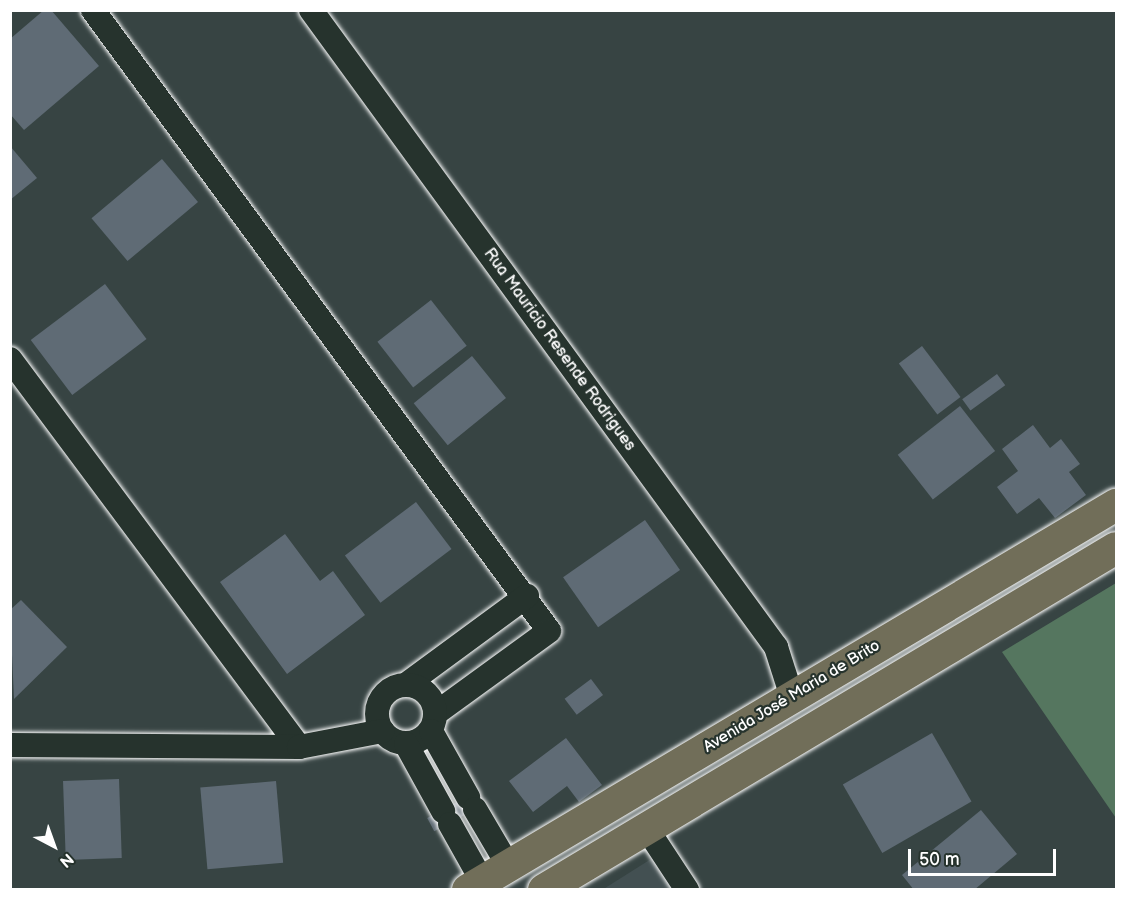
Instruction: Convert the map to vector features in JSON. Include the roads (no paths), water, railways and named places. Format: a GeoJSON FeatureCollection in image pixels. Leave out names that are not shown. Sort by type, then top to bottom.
{"type":"FeatureCollection","features":[{"type":"Feature","properties":{"kind":"main road","name":"Avenida José Maria de Brito"},"geometry":{"type":"LineString","coordinates":[[475,885],[1116,505]]}},
{"type":"Feature","properties":{"kind":"main road"},"geometry":{"type":"LineString","coordinates":[[544,890],[1116,548]]}},
{"type":"Feature","properties":{"kind":"street"},"geometry":{"type":"LineString","coordinates":[[93,10],[527,596],[549,631],[406,744]]}},
{"type":"Feature","properties":{"kind":"street","name":"Rua Mauricio Resende Rodrigues"},"geometry":{"type":"LineString","coordinates":[[311,10],[776,647],[792,697]]}},
{"type":"Feature","properties":{"kind":"street"},"geometry":{"type":"LineString","coordinates":[[10,359],[299,747]]}},
{"type":"Feature","properties":{"kind":"street"},"geometry":{"type":"LineString","coordinates":[[382,731],[378,704],[390,690],[407,684],[527,596]]}},
{"type":"Feature","properties":{"kind":"street"},"geometry":{"type":"LineString","coordinates":[[407,684],[424,690],[433,722],[469,798],[508,865]]}},
{"type":"Feature","properties":{"kind":"street"},"geometry":{"type":"LineString","coordinates":[[10,745],[299,747],[382,731],[406,744],[444,812],[475,885]]}},
{"type":"Feature","properties":{"kind":"street"},"geometry":{"type":"LineString","coordinates":[[444,812],[469,798]]}},
{"type":"Feature","properties":{"kind":"street"},"geometry":{"type":"LineString","coordinates":[[647,828],[687,890]]}}]}
